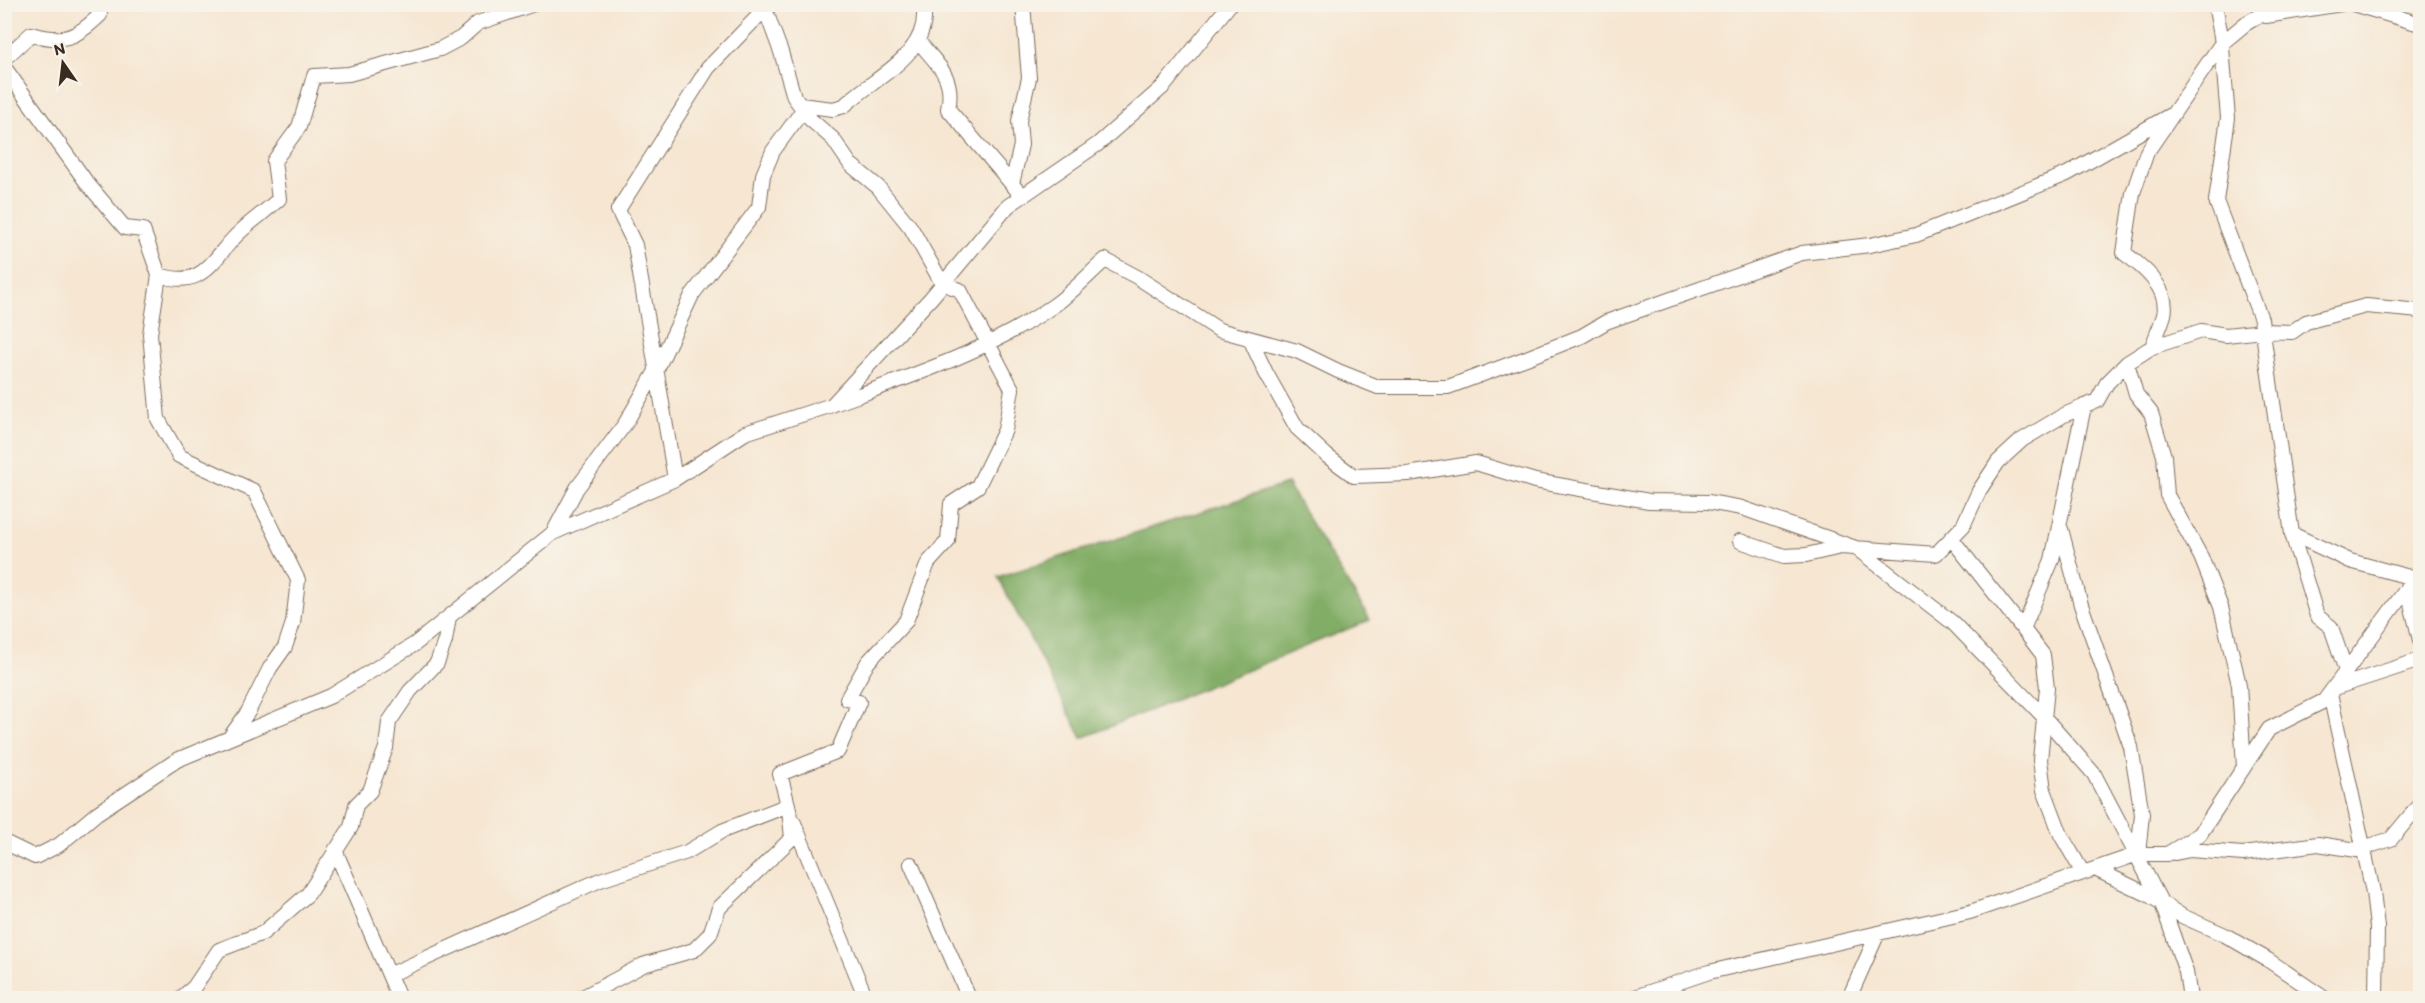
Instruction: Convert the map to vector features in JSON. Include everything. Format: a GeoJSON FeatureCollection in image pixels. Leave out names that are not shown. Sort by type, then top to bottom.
{"type":"FeatureCollection","features":[{"type":"Feature","properties":{"kind":"street"},"geometry":{"type":"LineString","coordinates":[[4,59],[31,34],[54,41],[84,30],[100,15],[97,4]]}},
{"type":"Feature","properties":{"kind":"street"},"geometry":{"type":"LineString","coordinates":[[159,275],[178,282],[196,276],[220,258],[233,239],[279,199],[274,161],[299,127],[314,76],[349,74],[440,49],[461,38],[478,23],[534,4]]}},
{"type":"Feature","properties":{"kind":"street"},"geometry":{"type":"LineString","coordinates":[[802,107],[834,109],[844,106],[899,63],[919,42],[925,17],[923,4]]}},
{"type":"Feature","properties":{"kind":"street"},"geometry":{"type":"LineString","coordinates":[[1012,184],[1021,145],[1019,121],[1029,78],[1023,4]]}},
{"type":"Feature","properties":{"kind":"street"},"geometry":{"type":"LineString","coordinates":[[832,405],[1008,206],[1098,144],[1164,86],[1230,4]]}},
{"type":"Feature","properties":{"kind":"street"},"geometry":{"type":"LineString","coordinates":[[2215,4],[2228,118],[2216,201],[2252,293],[2263,331],[2292,534],[2317,616],[2331,627],[2346,671]]}},
{"type":"Feature","properties":{"kind":"street"},"geometry":{"type":"LineString","coordinates":[[2152,347],[2164,312],[2161,293],[2145,268],[2124,254],[2133,193],[2140,173],[2148,152],[2221,44],[2279,4]]}},
{"type":"Feature","properties":{"kind":"street"},"geometry":{"type":"LineString","coordinates":[[2257,17],[2341,4]]}},
{"type":"Feature","properties":{"kind":"street"},"geometry":{"type":"LineString","coordinates":[[2353,4],[2421,24]]}},
{"type":"Feature","properties":{"kind":"street"},"geometry":{"type":"LineString","coordinates":[[581,999],[643,965],[694,951],[710,934],[719,908],[745,880],[792,838],[780,774],[838,751],[859,702],[847,699],[868,662],[906,621],[928,563],[948,541],[951,504],[978,486],[1005,430],[1012,389],[990,343],[960,290],[942,283],[911,228],[878,187],[850,164],[833,139],[794,97],[781,52],[761,7],[708,68],[618,210],[635,245],[675,479]]}},
{"type":"Feature","properties":{"kind":"street"},"geometry":{"type":"LineString","coordinates":[[919,42],[948,77],[951,93],[948,109],[1022,196]]}},
{"type":"Feature","properties":{"kind":"street"},"geometry":{"type":"LineString","coordinates":[[4,67],[87,183],[125,228],[143,230],[159,275],[150,334],[158,419],[179,456],[254,491],[298,580],[293,623],[285,647],[270,668],[248,712],[228,739]]}},
{"type":"Feature","properties":{"kind":"street"},"geometry":{"type":"LineString","coordinates":[[553,534],[577,488],[625,424],[656,371],[692,295],[759,207],[763,176],[773,151],[802,107]]}},
{"type":"Feature","properties":{"kind":"street"},"geometry":{"type":"LineString","coordinates":[[4,842],[35,857],[60,845],[97,813],[177,760],[332,696],[415,644],[553,534],[675,479],[745,433],[909,377],[990,343],[1054,306],[1105,260],[1137,277],[1219,330],[1297,351],[1378,387],[1448,387],[1561,344],[1606,322],[1802,253],[1870,245],[1916,236],[2067,174],[2174,113]]}},
{"type":"Feature","properties":{"kind":"street"},"geometry":{"type":"LineString","coordinates":[[1740,541],[1784,556],[1806,555],[1841,547],[1936,554],[1963,526],[1979,491],[1998,462],[2022,440],[2097,400],[2107,383],[2127,363],[2152,347],[2201,331],[2226,335],[2263,331],[2292,332],[2306,322],[2366,306],[2421,311]]}},
{"type":"Feature","properties":{"kind":"street"},"geometry":{"type":"LineString","coordinates":[[1250,339],[1266,374],[1297,428],[1327,456],[1354,476],[1408,474],[1476,463],[1535,481],[1649,501],[1708,502],[1742,508],[1856,548],[1953,623],[2043,716],[2094,774],[2138,854],[2162,904],[2186,972],[2190,999]]}},
{"type":"Feature","properties":{"kind":"street"},"geometry":{"type":"LineString","coordinates":[[2127,363],[2136,394],[2151,412],[2161,445],[2167,495],[2201,557],[2221,607],[2239,685],[2244,767]]}},
{"type":"Feature","properties":{"kind":"street"},"geometry":{"type":"LineString","coordinates":[[2023,629],[2052,560],[2084,406]]}},
{"type":"Feature","properties":{"kind":"street"},"geometry":{"type":"LineString","coordinates":[[2060,527],[2081,605],[2131,747],[2142,814],[2138,854]]}},
{"type":"Feature","properties":{"kind":"street"},"geometry":{"type":"LineString","coordinates":[[2292,534],[2350,561],[2414,579]]}},
{"type":"Feature","properties":{"kind":"street"},"geometry":{"type":"LineString","coordinates":[[1951,538],[2043,655],[2047,688],[2040,760],[2044,790],[2061,835],[2089,871],[2162,904],[2268,960],[2324,999]]}},
{"type":"Feature","properties":{"kind":"street"},"geometry":{"type":"LineString","coordinates":[[2414,579],[2415,626],[2421,640]]}},
{"type":"Feature","properties":{"kind":"street"},"geometry":{"type":"LineString","coordinates":[[2166,854],[2200,834],[2269,729],[2324,701],[2414,579]]}},
{"type":"Feature","properties":{"kind":"street"},"geometry":{"type":"LineString","coordinates":[[181,999],[194,987],[219,950],[263,933],[308,894],[351,827],[356,805],[370,791],[386,748],[389,722],[410,691],[437,663],[446,641],[449,617]]}},
{"type":"Feature","properties":{"kind":"street"},"geometry":{"type":"LineString","coordinates":[[2332,691],[2421,660]]}},
{"type":"Feature","properties":{"kind":"street"},"geometry":{"type":"LineString","coordinates":[[2332,691],[2362,848],[2373,892],[2377,927],[2376,999]]}},
{"type":"Feature","properties":{"kind":"street"},"geometry":{"type":"LineString","coordinates":[[770,770],[866,999]]}},
{"type":"Feature","properties":{"kind":"street"},"geometry":{"type":"LineString","coordinates":[[1632,999],[1709,972],[1970,912],[2138,854],[2166,854],[2190,850],[2243,854],[2318,844],[2357,850],[2391,839],[2421,804]]}},
{"type":"Feature","properties":{"kind":"street"},"geometry":{"type":"LineString","coordinates":[[389,975],[600,880],[687,852],[722,831],[787,808]]}},
{"type":"Feature","properties":{"kind":"street"},"geometry":{"type":"LineString","coordinates":[[335,850],[397,998]]}},
{"type":"Feature","properties":{"kind":"street"},"geometry":{"type":"LineString","coordinates":[[911,864],[969,999]]}},
{"type":"Feature","properties":{"kind":"street"},"geometry":{"type":"LineString","coordinates":[[1849,999],[1877,935]]}},
{"type":"Feature","properties":{"kind":"green space"},"geometry":{"type":"Polygon","coordinates":[[[1287,484],[1370,620],[1082,738],[998,577],[1287,484]]]}}]}
